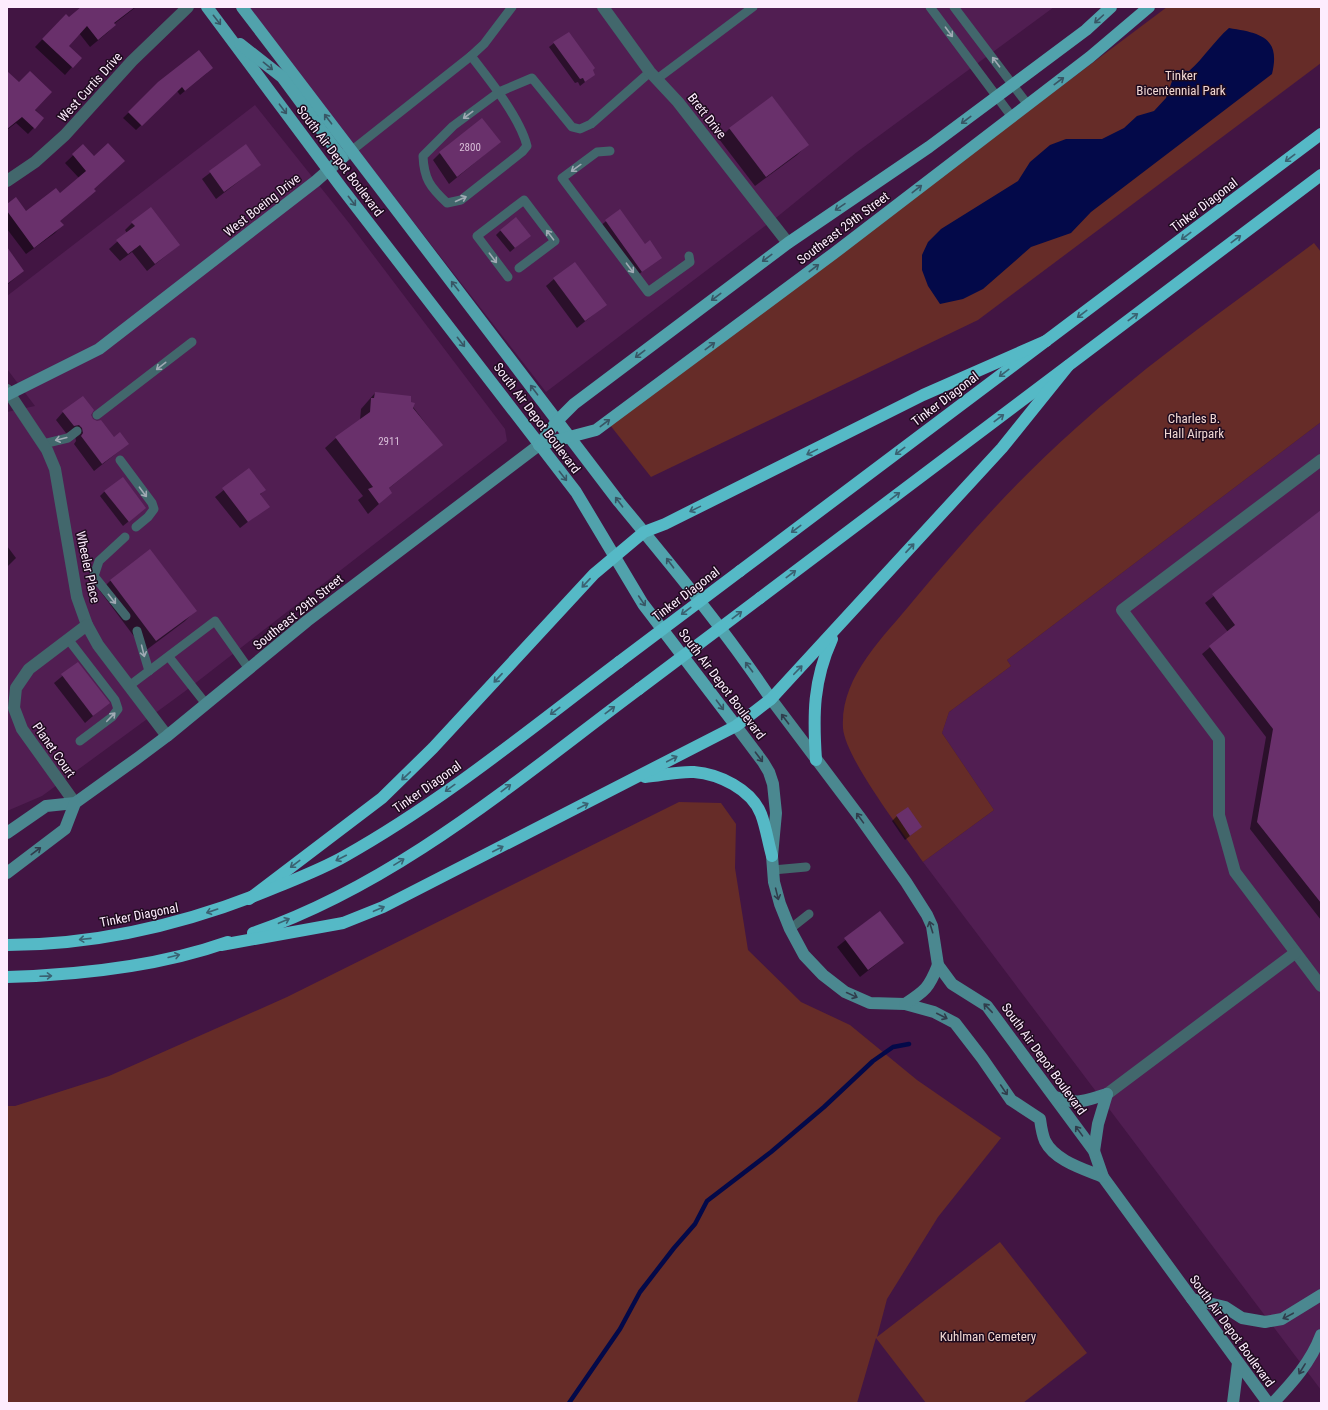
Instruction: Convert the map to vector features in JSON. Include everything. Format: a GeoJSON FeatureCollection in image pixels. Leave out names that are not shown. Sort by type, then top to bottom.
{"type":"FeatureCollection","features":[{"type":"Feature","properties":{"kind":"highway","name":"Tinker Diagonal"},"geometry":{"type":"LineString","coordinates":[[7,945],[53,942],[149,930],[194,918],[249,899],[344,857],[393,828],[443,794],[620,662],[1321,134]]}},
{"type":"Feature","properties":{"kind":"highway"},"geometry":{"type":"LineString","coordinates":[[221,945],[265,929],[317,907],[374,878],[460,823],[1321,175]]}},
{"type":"Feature","properties":{"kind":"highway"},"geometry":{"type":"LineString","coordinates":[[249,899],[349,824],[408,775],[594,574],[644,532],[665,524],[923,395],[1046,341]]}},
{"type":"Feature","properties":{"kind":"highway"},"geometry":{"type":"LineString","coordinates":[[7,977],[52,976],[108,969],[161,959],[221,945],[343,923],[384,907],[638,778],[736,726],[771,699],[837,628],[1002,448],[1068,366]]}},
{"type":"Feature","properties":{"kind":"highway"},"geometry":{"type":"LineString","coordinates":[[816,760],[813,719],[818,684],[823,659],[837,628]]}},
{"type":"Feature","properties":{"kind":"highway"},"geometry":{"type":"LineString","coordinates":[[638,778],[694,772],[723,780],[738,787],[748,795],[761,814],[772,856]]}},
{"type":"Feature","properties":{"kind":"main road","name":"South Air Depot Boulevard"},"geometry":{"type":"LineString","coordinates":[[207,7],[329,170],[576,492],[643,604],[763,762],[769,772],[773,784],[776,813],[772,856],[773,870],[780,904],[790,929],[804,955],[823,976],[845,992],[870,1003],[905,1004],[934,1012],[955,1023],[982,1058],[1011,1100],[1040,1119],[1044,1140],[1050,1149],[1073,1164],[1103,1178]]}},
{"type":"Feature","properties":{"kind":"main road","name":"South Air Depot Boulevard"},"geometry":{"type":"LineString","coordinates":[[242,7],[346,154],[644,532],[662,552],[755,674],[771,699],[876,840],[927,915],[932,926],[938,965],[952,984],[987,1006],[1094,1151],[1103,1178],[1268,1403]]}},
{"type":"Feature","properties":{"kind":"main road","name":"Southeast 29th Street"},"geometry":{"type":"LineString","coordinates":[[75,803],[167,736],[307,621],[539,445],[557,421],[574,404],[788,243],[929,147],[1013,85],[1086,30],[1111,7]]}},
{"type":"Feature","properties":{"kind":"main road","name":"Southeast 29th Street"},"geometry":{"type":"LineString","coordinates":[[539,445],[596,430],[833,254],[1028,105],[1090,57],[1149,7]]}},
{"type":"Feature","properties":{"kind":"main road"},"geometry":{"type":"LineString","coordinates":[[227,33],[282,77],[346,154]]}},
{"type":"Feature","properties":{"kind":"main road","name":"West Boeing Drive"},"geometry":{"type":"LineString","coordinates":[[8,394],[99,349],[329,170],[346,154]]}},
{"type":"Feature","properties":{"kind":"main road"},"geometry":{"type":"LineString","coordinates":[[7,833],[46,806],[75,803],[65,829],[7,873]]}},
{"type":"Feature","properties":{"kind":"main road"},"geometry":{"type":"LineString","coordinates":[[905,1004],[924,992],[931,983],[938,965]]}},
{"type":"Feature","properties":{"kind":"main road"},"geometry":{"type":"LineString","coordinates":[[1055,1097],[1070,1102],[1083,1102],[1106,1094]]}},
{"type":"Feature","properties":{"kind":"main road"},"geometry":{"type":"LineString","coordinates":[[1094,1151],[1098,1124],[1106,1094]]}},
{"type":"Feature","properties":{"kind":"main road"},"geometry":{"type":"LineString","coordinates":[[1192,1299],[1225,1307],[1242,1318],[1265,1322],[1282,1319],[1321,1295]]}},
{"type":"Feature","properties":{"kind":"main road"},"geometry":{"type":"LineString","coordinates":[[1273,1403],[1297,1377],[1318,1344],[1321,1335]]}},
{"type":"Feature","properties":{"kind":"main road"},"geometry":{"type":"LineString","coordinates":[[1233,1403],[1238,1363]]}},
{"type":"Feature","properties":{"kind":"street","name":"West Curtis Drive"},"geometry":{"type":"LineString","coordinates":[[7,181],[35,162],[65,135],[132,61],[188,7]]}},
{"type":"Feature","properties":{"kind":"street","name":"Brett Drive"},"geometry":{"type":"LineString","coordinates":[[603,7],[653,76],[678,102],[788,243]]}},
{"type":"Feature","properties":{"kind":"street","name":"Wheeler Place"},"geometry":{"type":"LineString","coordinates":[[8,394],[43,444],[55,469],[77,597],[88,625],[98,646],[167,736]]}},
{"type":"Feature","properties":{"kind":"street"},"geometry":{"type":"LineString","coordinates":[[1321,460],[1122,610],[1219,739],[1219,815],[1235,872],[1321,986]]}},
{"type":"Feature","properties":{"kind":"street","name":"Planet Court"},"geometry":{"type":"LineString","coordinates":[[75,803],[22,730],[14,708],[16,688],[29,669],[88,625]]}},
{"type":"Feature","properties":{"kind":"street"},"geometry":{"type":"LineString","coordinates":[[1106,1094],[1295,953]]}},
{"type":"Feature","properties":{"kind":"lane","name":"West Boeing Drive"},"geometry":{"type":"LineString","coordinates":[[346,154],[471,56],[484,44],[512,7]]}},
{"type":"Feature","properties":{"kind":"lane"},"geometry":{"type":"LineString","coordinates":[[471,56],[499,92],[525,136],[527,146],[522,152],[461,200],[447,203],[432,189],[424,172],[423,156],[453,126],[499,92],[532,78],[572,127],[580,129],[591,124],[653,76],[753,7]]}},
{"type":"Feature","properties":{"kind":"lane"},"geometry":{"type":"LineString","coordinates":[[930,7],[1012,116]]}},
{"type":"Feature","properties":{"kind":"lane"},"geometry":{"type":"LineString","coordinates":[[954,7],[1028,105]]}},
{"type":"Feature","properties":{"kind":"lane"},"geometry":{"type":"LineString","coordinates":[[610,151],[597,152],[562,178],[648,292],[690,262],[690,256]]}},
{"type":"Feature","properties":{"kind":"lane"},"geometry":{"type":"LineString","coordinates":[[508,277],[476,236],[524,200],[555,241],[519,268]]}},
{"type":"Feature","properties":{"kind":"lane"},"geometry":{"type":"LineString","coordinates":[[97,415],[192,342]]}},
{"type":"Feature","properties":{"kind":"lane"},"geometry":{"type":"LineString","coordinates":[[43,444],[68,438],[77,431]]}},
{"type":"Feature","properties":{"kind":"lane"},"geometry":{"type":"LineString","coordinates":[[120,460],[152,503],[154,509],[136,528]]}},
{"type":"Feature","properties":{"kind":"lane"},"geometry":{"type":"LineString","coordinates":[[125,537],[99,561],[94,576],[126,616]]}},
{"type":"Feature","properties":{"kind":"lane"},"geometry":{"type":"LineString","coordinates":[[129,686],[215,621],[249,669]]}},
{"type":"Feature","properties":{"kind":"lane"},"geometry":{"type":"LineString","coordinates":[[137,630],[149,671]]}},
{"type":"Feature","properties":{"kind":"lane"},"geometry":{"type":"LineString","coordinates":[[68,639],[115,700],[118,709],[112,717],[80,741]]}},
{"type":"Feature","properties":{"kind":"lane"},"geometry":{"type":"LineString","coordinates":[[169,657],[206,704]]}},
{"type":"Feature","properties":{"kind":"lane"},"geometry":{"type":"LineString","coordinates":[[773,870],[806,867]]}},
{"type":"Feature","properties":{"kind":"lane"},"geometry":{"type":"LineString","coordinates":[[790,929],[809,914]]}},
{"type":"Feature","properties":{"kind":"shaded area"},"geometry":{"type":"Polygon","coordinates":[[[246,7],[1054,7],[857,152],[777,217],[546,392],[246,7]]]}},
{"type":"Feature","properties":{"kind":"shaded area"},"geometry":{"type":"Polygon","coordinates":[[[1229,28],[1250,32],[1266,39],[1271,45],[1273,52],[1274,62],[1272,74],[1091,212],[1071,233],[1031,247],[983,289],[963,299],[940,304],[928,286],[922,270],[922,255],[928,242],[941,229],[1018,181],[1030,162],[1050,145],[1066,139],[1102,139],[1124,128],[1137,116],[1154,111],[1166,98],[1176,70],[1189,71],[1229,28]]]}},
{"type":"Feature","properties":{"kind":"shaded area"},"geometry":{"type":"Polygon","coordinates":[[[255,105],[349,223],[505,429],[507,441],[184,692],[42,796],[7,811],[7,412],[35,406],[7,369],[7,296],[255,105]]]}},
{"type":"Feature","properties":{"kind":"shaded area"},"geometry":{"type":"Polygon","coordinates":[[[1321,422],[1321,1390],[923,862],[994,810],[942,733],[949,712],[1011,666],[1007,660],[1321,422]]]}},
{"type":"Feature","properties":{"kind":"green space","name":"Tinker Bicentennial Park"},"geometry":{"type":"Polygon","coordinates":[[[1167,7],[1321,7],[1321,63],[978,320],[651,477],[610,425],[1167,7]]]}},
{"type":"Feature","properties":{"kind":"green space","name":"Charles B. Hall Airpark"},"geometry":{"type":"Polygon","coordinates":[[[1314,243],[1321,252],[1321,422],[1007,660],[1011,666],[949,712],[942,733],[994,810],[923,862],[864,776],[846,741],[843,728],[844,709],[848,692],[866,659],[889,629],[971,533],[1054,448],[1133,379],[1314,243]]]}},
{"type":"Feature","properties":{"kind":"green space","name":"Kuhlman Cemetery"},"geometry":{"type":"Polygon","coordinates":[[[679,802],[721,803],[736,824],[735,868],[748,950],[801,1002],[850,1025],[917,1080],[1001,1138],[938,1217],[887,1299],[877,1337],[1000,1242],[1087,1353],[1023,1403],[926,1403],[876,1338],[857,1403],[7,1403],[7,1106],[15,1106],[109,1076],[287,997],[679,802]]]}},
{"type":"Feature","properties":{"kind":"building"},"geometry":{"type":"Polygon","coordinates":[[[81,7],[135,7],[114,23],[116,25],[98,40],[87,26],[69,46],[82,58],[73,68],[42,39],[66,14],[69,17],[81,7]]]}},
{"type":"Feature","properties":{"kind":"building"},"geometry":{"type":"Polygon","coordinates":[[[569,32],[595,68],[593,70],[595,75],[585,82],[583,78],[580,79],[553,42],[569,32]]]}},
{"type":"Feature","properties":{"kind":"building"},"geometry":{"type":"Polygon","coordinates":[[[199,50],[213,68],[185,91],[182,87],[142,126],[128,112],[158,82],[199,50]]]}},
{"type":"Feature","properties":{"kind":"building"},"geometry":{"type":"Polygon","coordinates":[[[7,71],[19,82],[30,71],[52,92],[35,110],[44,118],[35,129],[22,117],[7,129],[7,71]]]}},
{"type":"Feature","properties":{"kind":"building"},"geometry":{"type":"Polygon","coordinates":[[[772,96],[809,145],[766,177],[729,128],[772,96]]]}},
{"type":"Feature","properties":{"kind":"building"},"geometry":{"type":"Polygon","coordinates":[[[482,118],[501,142],[457,177],[439,152],[482,118]]]}},
{"type":"Feature","properties":{"kind":"building"},"geometry":{"type":"Polygon","coordinates":[[[108,143],[125,161],[94,189],[96,191],[60,221],[64,225],[34,248],[7,211],[7,204],[16,197],[26,211],[56,188],[60,193],[86,171],[72,154],[83,144],[94,156],[108,143]]]}},
{"type":"Feature","properties":{"kind":"building"},"geometry":{"type":"Polygon","coordinates":[[[246,144],[261,165],[224,192],[209,171],[246,144]]]}},
{"type":"Feature","properties":{"kind":"building"},"geometry":{"type":"Polygon","coordinates":[[[151,207],[180,245],[155,264],[140,245],[128,254],[116,240],[135,226],[131,222],[151,207]]]}},
{"type":"Feature","properties":{"kind":"building"},"geometry":{"type":"Polygon","coordinates":[[[620,209],[645,244],[650,240],[662,258],[642,272],[605,220],[620,209]]]}},
{"type":"Feature","properties":{"kind":"building"},"geometry":{"type":"Polygon","coordinates":[[[516,217],[531,236],[515,248],[500,230],[516,217]]]}},
{"type":"Feature","properties":{"kind":"building"},"geometry":{"type":"Polygon","coordinates":[[[7,247],[24,271],[7,284],[7,247]]]}},
{"type":"Feature","properties":{"kind":"building"},"geometry":{"type":"Polygon","coordinates":[[[575,262],[607,305],[585,321],[553,278],[575,262]]]}},
{"type":"Feature","properties":{"kind":"building"},"geometry":{"type":"Polygon","coordinates":[[[375,392],[411,396],[411,402],[415,403],[413,408],[443,445],[389,488],[392,493],[379,504],[368,489],[373,487],[335,437],[370,412],[371,398],[374,398],[375,392]]]}},
{"type":"Feature","properties":{"kind":"building"},"geometry":{"type":"Polygon","coordinates":[[[83,396],[94,410],[91,415],[93,419],[97,421],[101,420],[114,437],[120,432],[129,444],[102,464],[81,436],[83,433],[82,428],[79,425],[74,426],[62,411],[83,396]]]}},
{"type":"Feature","properties":{"kind":"building"},"geometry":{"type":"Polygon","coordinates":[[[249,468],[266,490],[260,494],[270,507],[248,522],[222,488],[249,468]]]}},
{"type":"Feature","properties":{"kind":"building"},"geometry":{"type":"Polygon","coordinates":[[[123,477],[146,508],[129,522],[104,491],[123,477]]]}},
{"type":"Feature","properties":{"kind":"building"},"geometry":{"type":"Polygon","coordinates":[[[1321,510],[1321,903],[1257,822],[1273,729],[1209,646],[1235,625],[1212,594],[1321,510]]]}},
{"type":"Feature","properties":{"kind":"building"},"geometry":{"type":"Polygon","coordinates":[[[150,549],[197,611],[156,641],[110,580],[150,549]]]}},
{"type":"Feature","properties":{"kind":"building"},"geometry":{"type":"Polygon","coordinates":[[[78,662],[110,703],[93,716],[61,674],[78,662]]]}},
{"type":"Feature","properties":{"kind":"building"},"geometry":{"type":"Polygon","coordinates":[[[908,807],[922,827],[910,836],[896,815],[908,807]]]}},
{"type":"Feature","properties":{"kind":"building"},"geometry":{"type":"Polygon","coordinates":[[[880,911],[904,943],[868,970],[844,938],[880,911]]]}},
{"type":"Feature","properties":{"kind":"waterway"},"geometry":{"type":"LineString","coordinates":[[569,1403],[620,1329],[640,1292],[674,1248],[695,1224],[707,1201],[771,1152],[824,1107],[873,1061],[893,1047],[909,1044]]}}]}
